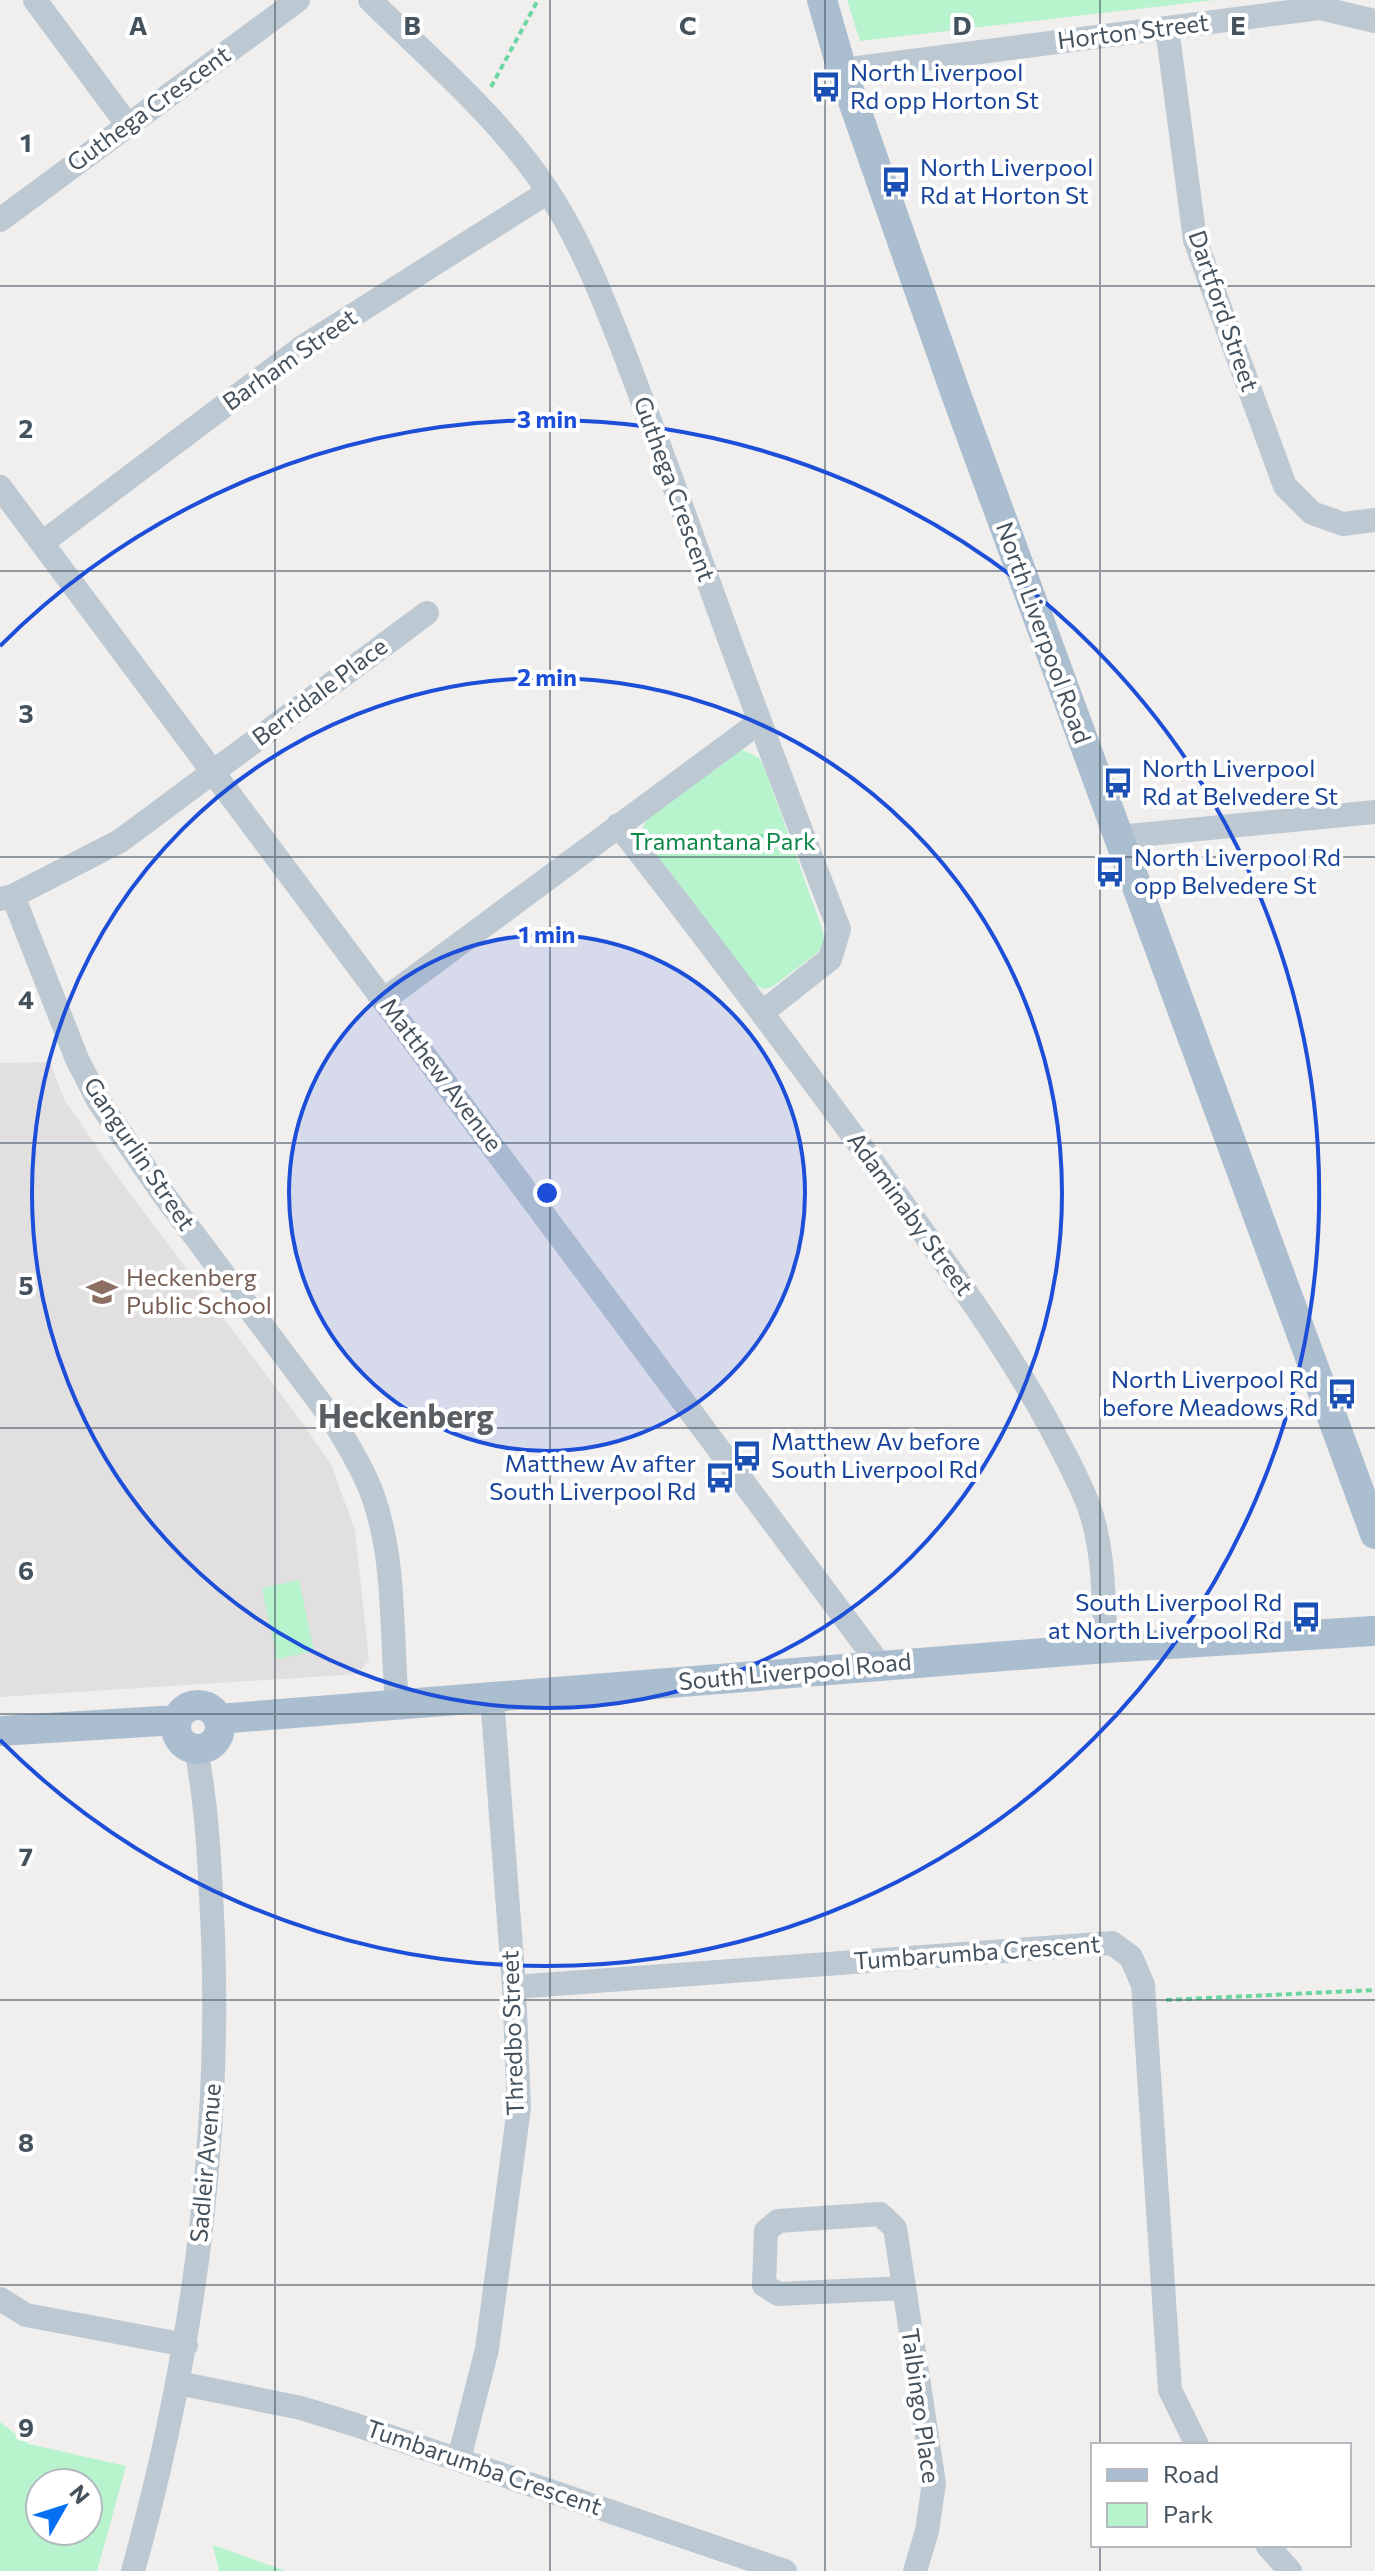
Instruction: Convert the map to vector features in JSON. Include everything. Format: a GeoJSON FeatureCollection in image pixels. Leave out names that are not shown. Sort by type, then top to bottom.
{"type":"FeatureCollection","features":[{"type":"Feature","properties":{"kind":"main road","name":"North Liverpool Road"},"geometry":{"type":"LineString","coordinates":[[822,0],[842,70],[957,397],[1375,1534]]}},
{"type":"Feature","properties":{"kind":"main road","name":"South Liverpool Road"},"geometry":{"type":"LineString","coordinates":[[218,1719],[880,1665],[1374,1629]]}},
{"type":"Feature","properties":{"kind":"main road"},"geometry":{"type":"LineString","coordinates":[[202,1705],[214,1713],[220,1728],[214,1741],[196,1749],[178,1737],[177,1720],[186,1708],[202,1705]]}},
{"type":"Feature","properties":{"kind":"main road"},"geometry":{"type":"LineString","coordinates":[[0,1731],[177,1720]]}},
{"type":"Feature","properties":{"kind":"street"},"geometry":{"type":"LineString","coordinates":[[35,0],[127,124]]}},
{"type":"Feature","properties":{"kind":"street","name":"Guthega Crescent"},"geometry":{"type":"LineString","coordinates":[[0,220],[298,0]]}},
{"type":"Feature","properties":{"kind":"street","name":"Guthega Crescent"},"geometry":{"type":"LineString","coordinates":[[370,0],[478,105],[519,150],[580,244],[603,297],[758,723],[839,929],[830,959],[763,1012]]}},
{"type":"Feature","properties":{"kind":"street","name":"Horton Street"},"geometry":{"type":"LineString","coordinates":[[842,70],[1320,8],[1375,21]]}},
{"type":"Feature","properties":{"kind":"street","name":"Dartford Street"},"geometry":{"type":"LineString","coordinates":[[1167,28],[1195,240],[1285,486],[1312,513],[1343,524],[1375,520]]}},
{"type":"Feature","properties":{"kind":"street","name":"Barham Street"},"geometry":{"type":"LineString","coordinates":[[42,543],[301,348],[548,192]]}},
{"type":"Feature","properties":{"kind":"street","name":"Matthew Avenue"},"geometry":{"type":"LineString","coordinates":[[0,487],[880,1665]]}},
{"type":"Feature","properties":{"kind":"street","name":"Berridale Place"},"geometry":{"type":"LineString","coordinates":[[7,898],[120,841],[427,613]]}},
{"type":"Feature","properties":{"kind":"street"},"geometry":{"type":"LineString","coordinates":[[385,999],[758,723]]}},
{"type":"Feature","properties":{"kind":"street"},"geometry":{"type":"LineString","coordinates":[[1118,837],[1375,812]]}},
{"type":"Feature","properties":{"kind":"street","name":"Adaminaby Street"},"geometry":{"type":"LineString","coordinates":[[618,825],[763,1012],[985,1317],[1038,1404],[1089,1506],[1098,1539],[1106,1648]]}},
{"type":"Feature","properties":{"kind":"street","name":"Gangurlin Street"},"geometry":{"type":"LineString","coordinates":[[7,898],[99,1102],[161,1191],[333,1420],[355,1457],[373,1497],[386,1545],[397,1703]]}},
{"type":"Feature","properties":{"kind":"street","name":"Thredbo Street"},"geometry":{"type":"LineString","coordinates":[[459,2459],[487,2349],[519,2108],[514,1987],[492,1697]]}},
{"type":"Feature","properties":{"kind":"street","name":"Sadleir Avenue"},"geometry":{"type":"LineString","coordinates":[[133,2571],[154,2495],[186,2345],[204,2214],[211,2132],[214,2058],[211,1884],[205,1795],[196,1749]]}},
{"type":"Feature","properties":{"kind":"street","name":"Tumbarumba Crescent"},"geometry":{"type":"LineString","coordinates":[[514,1987],[1112,1943],[1131,1957],[1143,1985],[1170,2390],[1196,2443]]}},
{"type":"Feature","properties":{"kind":"street","name":"Talbingo Place"},"geometry":{"type":"LineString","coordinates":[[904,2288],[778,2294],[764,2285],[766,2231],[778,2221],[880,2214],[895,2228],[934,2483],[927,2531],[915,2571]]}},
{"type":"Feature","properties":{"kind":"street"},"geometry":{"type":"LineString","coordinates":[[0,2299],[26,2315],[186,2345]]}},
{"type":"Feature","properties":{"kind":"street","name":"Tumbarumba Crescent"},"geometry":{"type":"LineString","coordinates":[[178,2383],[301,2408],[785,2571]]}},
{"type":"Feature","properties":{"kind":"street"},"geometry":{"type":"LineString","coordinates":[[1269,2547],[1290,2571]]}},
{"type":"Feature","properties":{"kind":"path"},"geometry":{"type":"LineString","coordinates":[[478,105],[494,84],[538,0]]}},
{"type":"Feature","properties":{"kind":"path"},"geometry":{"type":"LineString","coordinates":[[634,844],[651,836],[656,839],[803,836]]}},
{"type":"Feature","properties":{"kind":"path"},"geometry":{"type":"LineString","coordinates":[[1144,2001],[1375,1990]]}},
{"type":"Feature","properties":{"kind":"shaded area","name":"Heckenberg Public School"},"geometry":{"type":"Polygon","coordinates":[[[50,1062],[64,1099],[116,1175],[331,1464],[355,1530],[369,1660],[358,1674],[0,1697],[0,1063],[50,1062]]]}},
{"type":"Feature","properties":{"kind":"green space"},"geometry":{"type":"Polygon","coordinates":[[[847,0],[1215,0],[860,41],[847,0]]]}},
{"type":"Feature","properties":{"kind":"green space","name":"Tramantana Park"},"geometry":{"type":"Polygon","coordinates":[[[741,749],[759,758],[764,767],[824,941],[820,951],[772,987],[764,989],[748,982],[644,843],[642,829],[651,813],[741,749]]]}},
{"type":"Feature","properties":{"kind":"green space"},"geometry":{"type":"Polygon","coordinates":[[[299,1580],[314,1651],[277,1659],[262,1588],[299,1580]]]}},
{"type":"Feature","properties":{"kind":"green space"},"geometry":{"type":"Polygon","coordinates":[[[0,2422],[29,2444],[126,2466],[104,2546],[104,2467],[24,2467],[24,2547],[104,2547],[97,2571],[0,2571],[0,2422]]]}},
{"type":"Feature","properties":{"kind":"green space"},"geometry":{"type":"Polygon","coordinates":[[[213,2545],[286,2571],[219,2571],[213,2545]]]}},
{"type":"Feature","properties":{"kind":"place","name":"North Liverpool Rd opp Horton St"},"geometry":{"type":"Point","coordinates":[826,87]}},
{"type":"Feature","properties":{"kind":"place","name":"North Liverpool Rd at Horton St"},"geometry":{"type":"Point","coordinates":[896,182]}},
{"type":"Feature","properties":{"kind":"place","name":"North Liverpool Rd at Belvedere St"},"geometry":{"type":"Point","coordinates":[1118,783]}},
{"type":"Feature","properties":{"kind":"place","name":"North Liverpool Rd opp Belvedere St"},"geometry":{"type":"Point","coordinates":[1110,872]}},
{"type":"Feature","properties":{"kind":"place","name":"Heckenberg Public School"},"geometry":{"type":"Point","coordinates":[102,1292]}},
{"type":"Feature","properties":{"kind":"place","name":"North Liverpool Rd before Meadows Rd"},"geometry":{"type":"Point","coordinates":[1342,1394]}},
{"type":"Feature","properties":{"kind":"place","name":"Matthew Av before South Liverpool Rd"},"geometry":{"type":"Point","coordinates":[747,1456]}},
{"type":"Feature","properties":{"kind":"place","name":"Matthew Av after South Liverpool Rd"},"geometry":{"type":"Point","coordinates":[720,1478]}},
{"type":"Feature","properties":{"kind":"place","name":"South Liverpool Rd at North Liverpool Rd"},"geometry":{"type":"Point","coordinates":[1306,1617]}},
{"type":"Feature","properties":{"kind":"district","name":"Heckenberg"},"geometry":{"type":"Point","coordinates":[406,1417]}}]}
